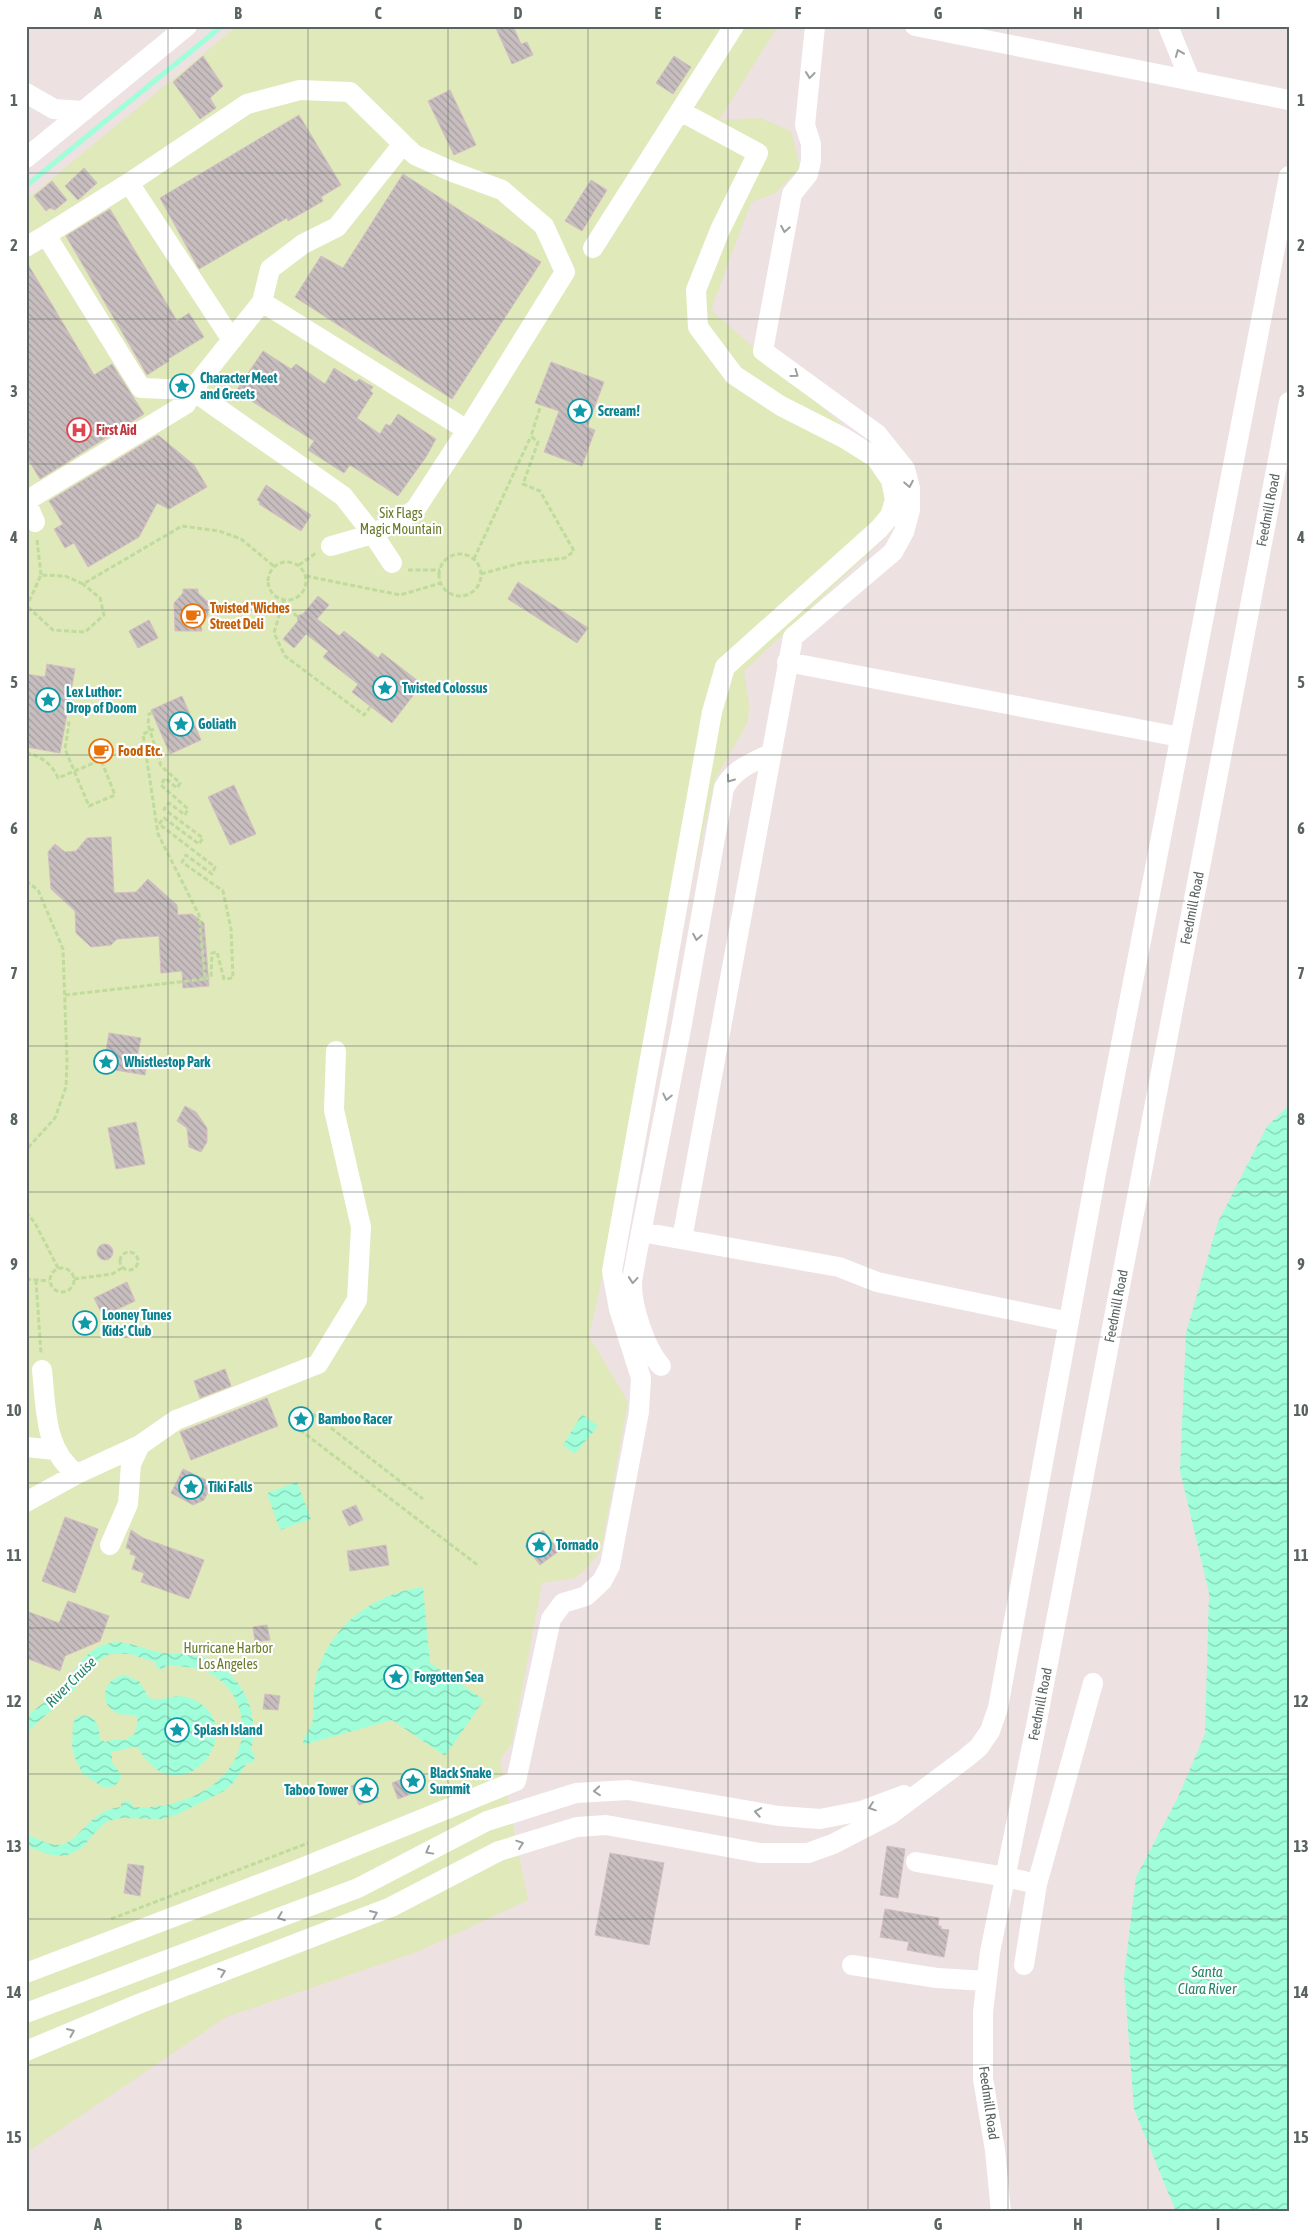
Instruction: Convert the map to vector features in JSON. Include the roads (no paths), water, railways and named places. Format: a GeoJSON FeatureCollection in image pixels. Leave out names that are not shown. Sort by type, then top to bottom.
{"type":"FeatureCollection","features":[{"type":"Feature","properties":{"kind":"street"},"geometry":{"type":"LineString","coordinates":[[26,158],[187,26]]}},
{"type":"Feature","properties":{"kind":"street"},"geometry":{"type":"LineString","coordinates":[[593,248],[734,26]]}},
{"type":"Feature","properties":{"kind":"street"},"geometry":{"type":"LineString","coordinates":[[682,1239],[770,754],[793,638],[893,552],[904,532],[910,510],[910,488],[905,469],[892,450],[877,434],[763,351],[792,194],[808,174],[812,161],[811,144],[805,126],[815,26]]}},
{"type":"Feature","properties":{"kind":"street"},"geometry":{"type":"LineString","coordinates":[[915,26],[1289,100]]}},
{"type":"Feature","properties":{"kind":"street"},"geometry":{"type":"LineString","coordinates":[[1168,26],[1190,80]]}},
{"type":"Feature","properties":{"kind":"street"},"geometry":{"type":"LineString","coordinates":[[26,247],[129,183],[248,104],[300,90],[350,92],[415,155],[445,169],[502,190],[544,226],[565,272],[415,510],[373,534],[332,546]]}},
{"type":"Feature","properties":{"kind":"street"},"geometry":{"type":"LineString","coordinates":[[26,93],[54,108],[84,111]]}},
{"type":"Feature","properties":{"kind":"street"},"geometry":{"type":"LineString","coordinates":[[26,1973],[294,1871],[516,1781],[551,1619],[563,1603],[586,1596],[602,1581],[610,1566],[639,1412],[641,1378],[619,1309],[612,1271],[712,712],[725,667],[879,529],[890,516],[895,500],[891,480],[876,458],[844,438],[781,406],[734,375],[698,327],[696,290],[720,230],[758,153],[680,111]]}},
{"type":"Feature","properties":{"kind":"street"},"geometry":{"type":"LineString","coordinates":[[35,522],[26,501],[186,404],[192,390],[262,302],[270,269],[303,244],[336,227],[403,144]]}},
{"type":"Feature","properties":{"kind":"street"},"geometry":{"type":"LineString","coordinates":[[26,2051],[141,2003],[382,1910],[499,1851],[577,1826],[606,1825],[760,1853],[808,1853],[833,1844],[891,1814],[979,1747],[990,1731],[998,1708],[1180,737],[1289,176]]}},
{"type":"Feature","properties":{"kind":"street"},"geometry":{"type":"LineString","coordinates":[[129,183],[232,340]]}},
{"type":"Feature","properties":{"kind":"street"},"geometry":{"type":"LineString","coordinates":[[46,235],[141,388],[192,390],[343,496],[373,534],[392,563]]}},
{"type":"Feature","properties":{"kind":"street"},"geometry":{"type":"LineString","coordinates":[[262,302],[467,430]]}},
{"type":"Feature","properties":{"kind":"street","name":"Feedmill Road"},"geometry":{"type":"LineString","coordinates":[[1001,2212],[995,2150],[984,2079],[983,2012],[986,1981],[1289,402]]}},
{"type":"Feature","properties":{"kind":"street"},"geometry":{"type":"LineString","coordinates":[[787,662],[1180,737]]}},
{"type":"Feature","properties":{"kind":"street"},"geometry":{"type":"LineString","coordinates":[[662,1366],[655,1359],[647,1341],[634,1302],[632,1285],[724,788],[730,776],[743,767],[770,754]]}},
{"type":"Feature","properties":{"kind":"street"},"geometry":{"type":"LineString","coordinates":[[26,1502],[77,1474],[140,1445],[176,1420],[318,1364],[358,1300],[361,1227],[334,1110],[336,1051]]}},
{"type":"Feature","properties":{"kind":"street"},"geometry":{"type":"LineString","coordinates":[[642,1232],[839,1267],[877,1282],[1069,1322]]}},
{"type":"Feature","properties":{"kind":"street"},"geometry":{"type":"LineString","coordinates":[[42,1370],[48,1422],[55,1450],[65,1466],[77,1474]]}},
{"type":"Feature","properties":{"kind":"street"},"geometry":{"type":"LineString","coordinates":[[110,1545],[128,1504],[131,1464],[140,1445]]}},
{"type":"Feature","properties":{"kind":"street"},"geometry":{"type":"LineString","coordinates":[[26,1447],[55,1450]]}},
{"type":"Feature","properties":{"kind":"street"},"geometry":{"type":"LineString","coordinates":[[1024,1965],[1037,1884],[1093,1683]]}},
{"type":"Feature","properties":{"kind":"street"},"geometry":{"type":"LineString","coordinates":[[26,2013],[358,1888],[383,1877],[462,1833],[515,1812],[576,1793],[628,1790],[662,1794],[780,1816],[832,1818],[904,1795],[948,1771]]}},
{"type":"Feature","properties":{"kind":"street"},"geometry":{"type":"LineString","coordinates":[[462,1833],[477,1862]]}},
{"type":"Feature","properties":{"kind":"street"},"geometry":{"type":"LineString","coordinates":[[916,1862],[1006,1876],[1037,1884]]}},
{"type":"Feature","properties":{"kind":"street"},"geometry":{"type":"LineString","coordinates":[[852,1965],[936,1978],[986,1981]]}},
{"type":"Feature","properties":{"kind":"water","name":"Santa Clara River"},"geometry":{"type":"Polygon","coordinates":[[[1289,1105],[1289,2212],[1176,2212],[1134,2109],[1124,1977],[1136,1877],[1178,1797],[1205,1734],[1209,1593],[1180,1471],[1186,1333],[1218,1222],[1267,1126],[1289,1105]]]}},
{"type":"Feature","properties":{"kind":"water"},"geometry":{"type":"Polygon","coordinates":[[[582,1414],[598,1426],[575,1454],[563,1445],[582,1414]]]}},
{"type":"Feature","properties":{"kind":"water"},"geometry":{"type":"Polygon","coordinates":[[[297,1482],[311,1519],[280,1530],[267,1493],[297,1482]]]}},
{"type":"Feature","properties":{"kind":"water"},"geometry":{"type":"Polygon","coordinates":[[[423,1587],[430,1663],[484,1700],[445,1756],[392,1720],[303,1745],[303,1741],[313,1721],[316,1678],[330,1644],[355,1616],[370,1605],[404,1591],[423,1587]]]}},
{"type":"Feature","properties":{"kind":"water","name":"River Cruise"},"geometry":{"type":"Polygon","coordinates":[[[116,1642],[157,1652],[198,1655],[216,1663],[228,1672],[245,1694],[250,1708],[253,1721],[251,1750],[255,1756],[253,1763],[248,1762],[234,1782],[224,1791],[176,1815],[161,1819],[121,1818],[108,1821],[99,1828],[82,1848],[66,1856],[51,1855],[26,1846],[26,1835],[56,1845],[64,1844],[100,1814],[110,1809],[121,1807],[121,1802],[129,1801],[134,1807],[155,1807],[176,1803],[196,1795],[228,1771],[238,1754],[242,1734],[240,1711],[232,1693],[223,1683],[213,1675],[202,1670],[166,1665],[164,1669],[157,1668],[155,1662],[129,1654],[111,1654],[90,1667],[74,1690],[26,1733],[26,1717],[66,1681],[87,1655],[99,1647],[116,1642]]]}},
{"type":"Feature","properties":{"kind":"water"},"geometry":{"type":"Polygon","coordinates":[[[125,1675],[139,1681],[149,1698],[160,1699],[177,1696],[191,1698],[198,1702],[212,1716],[216,1732],[213,1749],[203,1763],[189,1773],[172,1775],[154,1768],[138,1748],[133,1747],[112,1752],[112,1762],[122,1776],[115,1786],[104,1788],[82,1773],[74,1756],[72,1746],[73,1723],[76,1717],[84,1715],[93,1718],[98,1726],[100,1739],[105,1742],[115,1739],[126,1740],[135,1733],[138,1718],[133,1715],[115,1712],[106,1702],[105,1696],[108,1685],[112,1680],[125,1675]]]}},
{"type":"Feature","properties":{"kind":"waterway"},"geometry":{"type":"LineString","coordinates":[[26,186],[222,26]]}},
{"type":"Feature","properties":{"kind":"place","name":"Character Meet and Greets"},"geometry":{"type":"Point","coordinates":[182,386]}},
{"type":"Feature","properties":{"kind":"place","name":"Scream!"},"geometry":{"type":"Point","coordinates":[580,411]}},
{"type":"Feature","properties":{"kind":"place","name":"First Aid"},"geometry":{"type":"Point","coordinates":[79,430]}},
{"type":"Feature","properties":{"kind":"place","name":"Twisted 'Wiches Street Deli"},"geometry":{"type":"Point","coordinates":[193,616]}},
{"type":"Feature","properties":{"kind":"place","name":"Twisted Colossus"},"geometry":{"type":"Point","coordinates":[385,688]}},
{"type":"Feature","properties":{"kind":"place","name":"Lex Luthor: Drop of Doom"},"geometry":{"type":"Point","coordinates":[48,700]}},
{"type":"Feature","properties":{"kind":"place","name":"Goliath"},"geometry":{"type":"Point","coordinates":[181,724]}},
{"type":"Feature","properties":{"kind":"place","name":"Food Etc."},"geometry":{"type":"Point","coordinates":[101,751]}},
{"type":"Feature","properties":{"kind":"place","name":"Whistlestop Park"},"geometry":{"type":"Point","coordinates":[106,1062]}},
{"type":"Feature","properties":{"kind":"place","name":"Looney Tunes Kids' Club"},"geometry":{"type":"Point","coordinates":[85,1323]}},
{"type":"Feature","properties":{"kind":"place","name":"Bamboo Racer"},"geometry":{"type":"Point","coordinates":[301,1419]}},
{"type":"Feature","properties":{"kind":"place","name":"Tiki Falls"},"geometry":{"type":"Point","coordinates":[191,1487]}},
{"type":"Feature","properties":{"kind":"place","name":"Tornado"},"geometry":{"type":"Point","coordinates":[539,1545]}},
{"type":"Feature","properties":{"kind":"place","name":"Forgotten Sea"},"geometry":{"type":"Point","coordinates":[396,1677]}},
{"type":"Feature","properties":{"kind":"place","name":"Splash Island"},"geometry":{"type":"Point","coordinates":[177,1730]}},
{"type":"Feature","properties":{"kind":"place","name":"Black Snake Summit"},"geometry":{"type":"Point","coordinates":[413,1781]}},
{"type":"Feature","properties":{"kind":"place","name":"Taboo Tower"},"geometry":{"type":"Point","coordinates":[366,1790]}},
{"type":"Feature","properties":{"kind":"park label","name":"Six Flags Magic Mountain"},"geometry":{"type":"Point","coordinates":[401,522]}},
{"type":"Feature","properties":{"kind":"park label","name":"Hurricane Harbor Los Angeles"},"geometry":{"type":"Point","coordinates":[228,1656]}}]}
